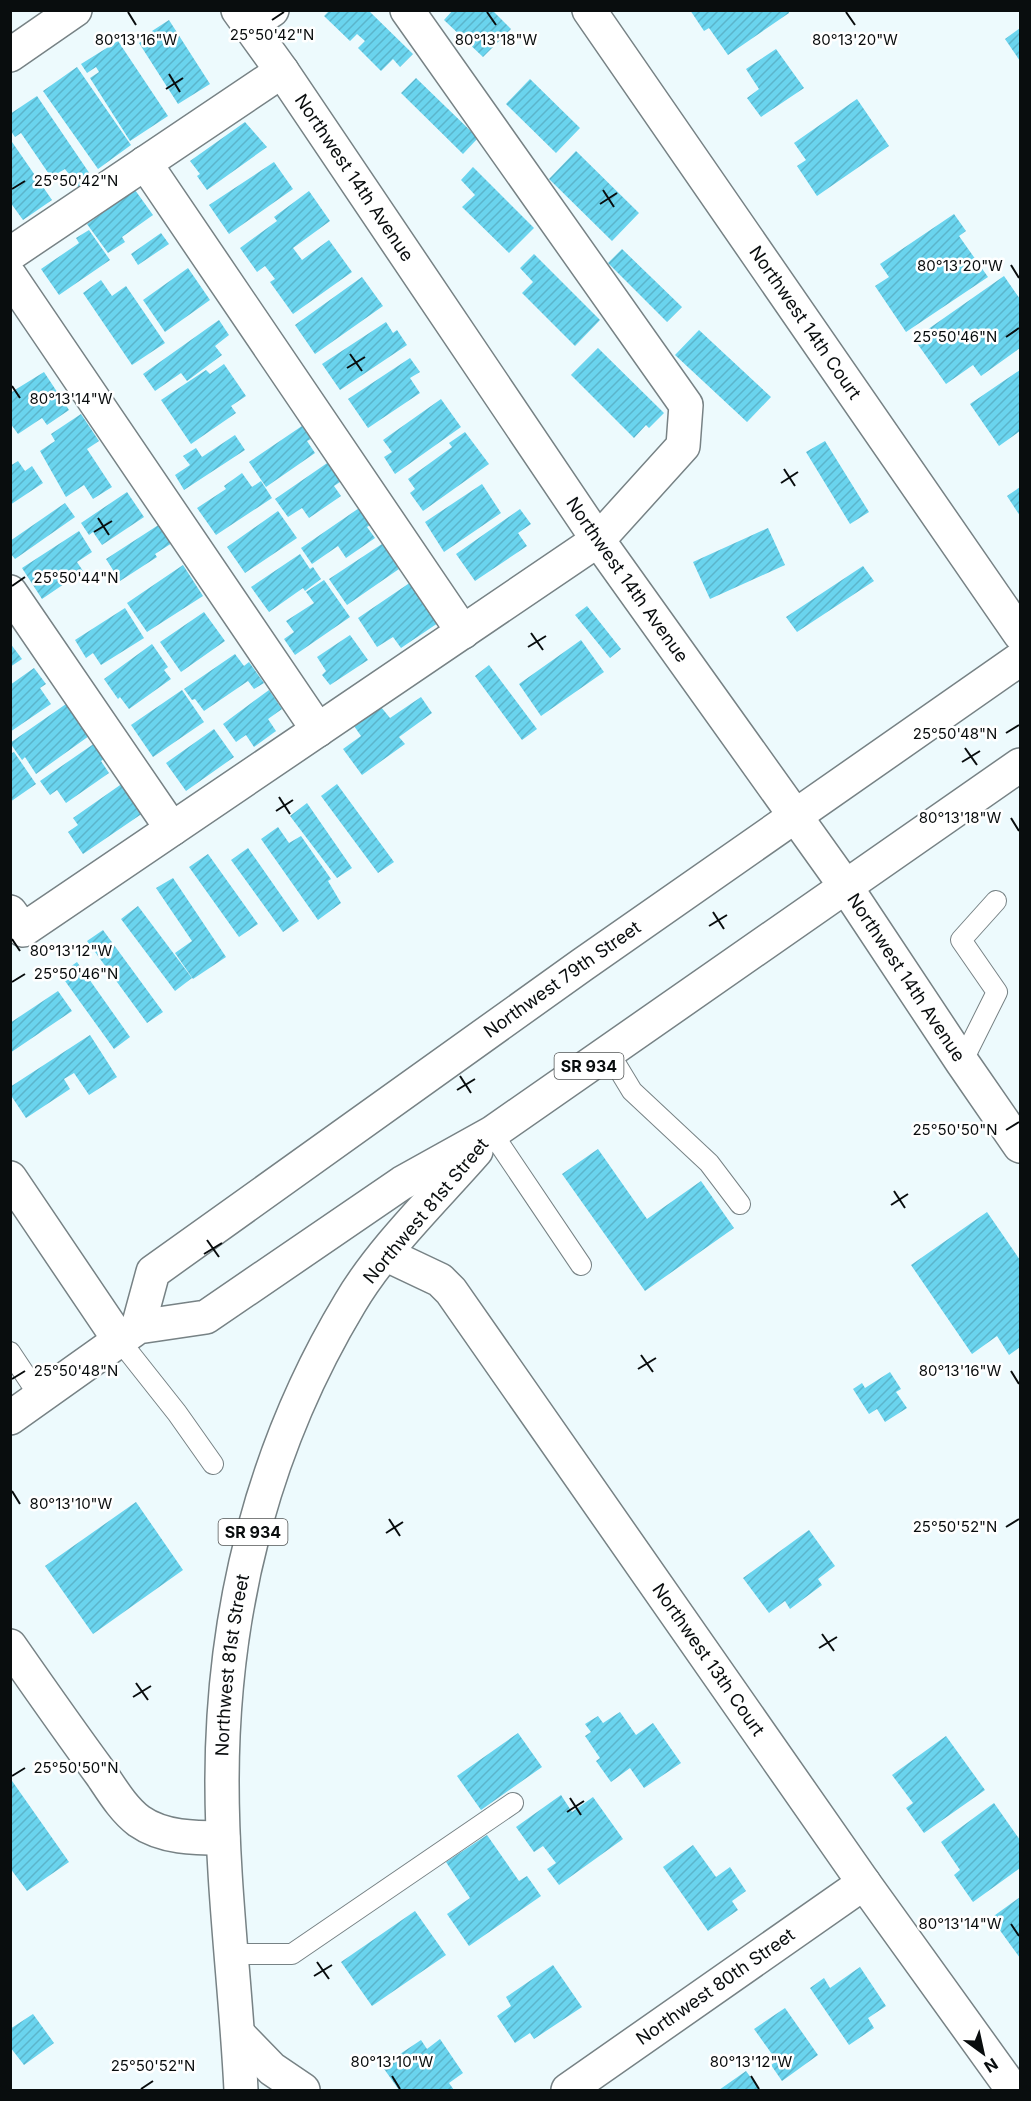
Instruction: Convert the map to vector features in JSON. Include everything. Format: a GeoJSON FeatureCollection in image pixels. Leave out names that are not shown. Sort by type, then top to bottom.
{"type":"FeatureCollection","features":[{"type":"Feature","properties":{"kind":"street"},"geometry":{"type":"LineString","coordinates":[[10,55],[75,10]]}},
{"type":"Feature","properties":{"kind":"street"},"geometry":{"type":"LineString","coordinates":[[10,912],[23,930],[598,540],[683,446],[686,405],[407,10]]}},
{"type":"Feature","properties":{"kind":"street","name":"Northwest 14th Court"},"geometry":{"type":"LineString","coordinates":[[589,10],[1020,634]]}},
{"type":"Feature","properties":{"kind":"street","name":"Northwest 14th Avenue"},"geometry":{"type":"LineString","coordinates":[[252,16],[282,71],[598,540],[796,815],[1020,1146]]}},
{"type":"Feature","properties":{"kind":"street"},"geometry":{"type":"LineString","coordinates":[[10,255],[282,71]]}},
{"type":"Feature","properties":{"kind":"street"},"geometry":{"type":"LineString","coordinates":[[146,163],[463,632]]}},
{"type":"Feature","properties":{"kind":"street"},"geometry":{"type":"LineString","coordinates":[[10,276],[318,730]]}},
{"type":"Feature","properties":{"kind":"street"},"geometry":{"type":"LineString","coordinates":[[10,592],[172,829]]}},
{"type":"Feature","properties":{"kind":"street","name":"Northwest 79th Street"},"geometry":{"type":"LineString","coordinates":[[129,1334],[153,1272],[440,1065],[1020,659]]}},
{"type":"Feature","properties":{"kind":"street","name":"SR 934"},"geometry":{"type":"LineString","coordinates":[[492,1132],[609,1053],[1020,765]]}},
{"type":"Feature","properties":{"kind":"street"},"geometry":{"type":"LineString","coordinates":[[10,1418],[129,1334],[206,1317],[402,1183],[492,1132]]}},
{"type":"Feature","properties":{"kind":"street","name":"Northwest 81st Street"},"geometry":{"type":"LineString","coordinates":[[242,2091],[224,1838],[223,1723],[227,1668],[239,1590],[253,1532],[282,1443],[311,1376],[351,1301],[385,1254],[492,1132]]}},
{"type":"Feature","properties":{"kind":"street"},"geometry":{"type":"LineString","coordinates":[[11,1179],[129,1334]]}},
{"type":"Feature","properties":{"kind":"street","name":"Northwest 13th Court"},"geometry":{"type":"LineString","coordinates":[[385,1254],[440,1280],[451,1291],[864,1883],[1013,2091]]}},
{"type":"Feature","properties":{"kind":"street"},"geometry":{"type":"LineString","coordinates":[[10,1646],[128,1811],[138,1820],[171,1834],[224,1838]]}},
{"type":"Feature","properties":{"kind":"street","name":"Northwest 80th Street"},"geometry":{"type":"LineString","coordinates":[[568,2091],[864,1883]]}},
{"type":"Feature","properties":{"kind":"street"},"geometry":{"type":"LineString","coordinates":[[237,2034],[272,2069],[303,2091]]}},
{"type":"Feature","properties":{"kind":"lane"},"geometry":{"type":"LineString","coordinates":[[962,1062],[998,992],[961,940],[996,901]]}},
{"type":"Feature","properties":{"kind":"lane"},"geometry":{"type":"LineString","coordinates":[[609,1053],[632,1090],[709,1163],[740,1204]]}},
{"type":"Feature","properties":{"kind":"lane"},"geometry":{"type":"LineString","coordinates":[[492,1132],[581,1265]]}},
{"type":"Feature","properties":{"kind":"lane"},"geometry":{"type":"LineString","coordinates":[[129,1334],[177,1413],[213,1464]]}},
{"type":"Feature","properties":{"kind":"lane"},"geometry":{"type":"LineString","coordinates":[[10,1352],[40,1397]]}},
{"type":"Feature","properties":{"kind":"lane"},"geometry":{"type":"LineString","coordinates":[[231,1954],[291,1954],[513,1803]]}},
{"type":"Feature","properties":{"kind":"building"},"geometry":{"type":"Polygon","coordinates":[[[330,10],[368,10],[413,54],[400,67],[393,59],[381,71],[358,48],[365,41],[357,34],[350,41],[324,16],[330,10]]]}},
{"type":"Feature","properties":{"kind":"building"},"geometry":{"type":"Polygon","coordinates":[[[453,10],[464,12],[466,10],[492,10],[511,29],[483,57],[444,20],[453,10]]]}},
{"type":"Feature","properties":{"kind":"building"},"geometry":{"type":"Polygon","coordinates":[[[690,10],[788,10],[789,13],[728,55],[709,28],[704,31],[690,10]]]}},
{"type":"Feature","properties":{"kind":"building"},"geometry":{"type":"Polygon","coordinates":[[[169,20],[210,84],[178,104],[139,43],[154,34],[152,31],[169,20]]]}},
{"type":"Feature","properties":{"kind":"building"},"geometry":{"type":"Polygon","coordinates":[[[1020,28],[1020,61],[1005,39],[1020,28]]]}},
{"type":"Feature","properties":{"kind":"building"},"geometry":{"type":"Polygon","coordinates":[[[118,41],[168,116],[130,141],[90,78],[99,72],[96,67],[87,73],[81,64],[118,41]]]}},
{"type":"Feature","properties":{"kind":"building"},"geometry":{"type":"Polygon","coordinates":[[[776,49],[804,88],[761,117],[747,98],[759,89],[746,69],[776,49]]]}},
{"type":"Feature","properties":{"kind":"building"},"geometry":{"type":"Polygon","coordinates":[[[77,67],[131,145],[98,169],[43,91],[77,67]]]}},
{"type":"Feature","properties":{"kind":"building"},"geometry":{"type":"Polygon","coordinates":[[[416,78],[478,138],[463,154],[401,93],[416,78]]]}},
{"type":"Feature","properties":{"kind":"building"},"geometry":{"type":"Polygon","coordinates":[[[530,79],[580,128],[556,153],[506,104],[530,79]]]}},
{"type":"Feature","properties":{"kind":"building"},"geometry":{"type":"Polygon","coordinates":[[[37,96],[92,177],[78,187],[65,169],[51,177],[21,133],[15,137],[10,130],[10,114],[37,96]]]}},
{"type":"Feature","properties":{"kind":"building"},"geometry":{"type":"Polygon","coordinates":[[[857,99],[889,146],[817,196],[797,166],[806,160],[794,143],[857,99]]]}},
{"type":"Feature","properties":{"kind":"building"},"geometry":{"type":"Polygon","coordinates":[[[245,122],[267,147],[207,190],[197,176],[200,174],[190,161],[245,122]]]}},
{"type":"Feature","properties":{"kind":"building"},"geometry":{"type":"Polygon","coordinates":[[[10,139],[52,200],[23,220],[10,202],[10,139]]]}},
{"type":"Feature","properties":{"kind":"building"},"geometry":{"type":"Polygon","coordinates":[[[576,151],[639,213],[612,241],[549,179],[576,151]]]}},
{"type":"Feature","properties":{"kind":"building"},"geometry":{"type":"Polygon","coordinates":[[[274,162],[293,189],[229,234],[209,205],[274,162]]]}},
{"type":"Feature","properties":{"kind":"building"},"geometry":{"type":"Polygon","coordinates":[[[473,167],[534,228],[509,253],[462,207],[475,195],[461,180],[473,167]]]}},
{"type":"Feature","properties":{"kind":"building"},"geometry":{"type":"Polygon","coordinates":[[[135,190],[153,215],[122,237],[125,242],[108,253],[87,224],[135,190]]]}},
{"type":"Feature","properties":{"kind":"building"},"geometry":{"type":"Polygon","coordinates":[[[309,191],[330,221],[293,248],[302,260],[329,240],[352,272],[293,314],[270,282],[275,279],[265,266],[257,272],[240,248],[277,221],[274,217],[309,191]]]}},
{"type":"Feature","properties":{"kind":"building"},"geometry":{"type":"Polygon","coordinates":[[[954,214],[966,231],[959,236],[988,277],[906,332],[875,286],[889,277],[880,264],[954,214]]]}},
{"type":"Feature","properties":{"kind":"building"},"geometry":{"type":"Polygon","coordinates":[[[89,230],[110,260],[59,295],[41,269],[79,243],[76,238],[89,230]]]}},
{"type":"Feature","properties":{"kind":"building"},"geometry":{"type":"Polygon","coordinates":[[[161,233],[169,244],[138,265],[131,254],[161,233]]]}},
{"type":"Feature","properties":{"kind":"building"},"geometry":{"type":"Polygon","coordinates":[[[622,249],[682,307],[667,322],[608,263],[622,249]]]}},
{"type":"Feature","properties":{"kind":"building"},"geometry":{"type":"Polygon","coordinates":[[[534,254],[600,320],[575,346],[522,293],[533,282],[520,268],[534,254]]]}},
{"type":"Feature","properties":{"kind":"building"},"geometry":{"type":"Polygon","coordinates":[[[188,268],[210,300],[165,332],[143,300],[188,268]]]}},
{"type":"Feature","properties":{"kind":"building"},"geometry":{"type":"Polygon","coordinates":[[[1004,276],[1020,299],[1020,348],[981,376],[973,365],[946,384],[914,339],[1004,276]]]}},
{"type":"Feature","properties":{"kind":"building"},"geometry":{"type":"Polygon","coordinates":[[[362,277],[383,306],[315,354],[295,325],[362,277]]]}},
{"type":"Feature","properties":{"kind":"building"},"geometry":{"type":"Polygon","coordinates":[[[101,280],[112,296],[126,286],[165,343],[132,365],[83,293],[101,280]]]}},
{"type":"Feature","properties":{"kind":"building"},"geometry":{"type":"Polygon","coordinates":[[[219,320],[229,335],[215,346],[222,355],[187,381],[181,373],[155,391],[143,374],[219,320]]]}},
{"type":"Feature","properties":{"kind":"building"},"geometry":{"type":"Polygon","coordinates":[[[386,322],[393,333],[397,330],[407,345],[340,390],[322,364],[386,322]]]}},
{"type":"Feature","properties":{"kind":"building"},"geometry":{"type":"Polygon","coordinates":[[[699,330],[771,397],[747,422],[675,355],[699,330]]]}},
{"type":"Feature","properties":{"kind":"building"},"geometry":{"type":"Polygon","coordinates":[[[598,348],[664,413],[649,428],[646,425],[634,438],[571,375],[598,348]]]}},
{"type":"Feature","properties":{"kind":"building"},"geometry":{"type":"Polygon","coordinates":[[[410,358],[420,372],[410,378],[420,393],[368,428],[348,399],[410,358]]]}},
{"type":"Feature","properties":{"kind":"building"},"geometry":{"type":"Polygon","coordinates":[[[224,364],[246,396],[231,406],[236,413],[191,444],[161,400],[206,370],[210,374],[224,364]]]}},
{"type":"Feature","properties":{"kind":"building"},"geometry":{"type":"Polygon","coordinates":[[[1020,370],[1020,431],[999,446],[970,404],[1020,370]]]}},
{"type":"Feature","properties":{"kind":"building"},"geometry":{"type":"Polygon","coordinates":[[[44,372],[69,410],[47,425],[42,418],[18,434],[10,423],[10,393],[44,372]]]}},
{"type":"Feature","properties":{"kind":"building"},"geometry":{"type":"Polygon","coordinates":[[[441,399],[461,427],[395,474],[384,457],[392,452],[383,440],[441,399]]]}},
{"type":"Feature","properties":{"kind":"building"},"geometry":{"type":"Polygon","coordinates":[[[81,414],[99,441],[87,449],[112,487],[93,499],[84,485],[66,497],[40,451],[55,441],[51,434],[81,414]]]}},
{"type":"Feature","properties":{"kind":"building"},"geometry":{"type":"Polygon","coordinates":[[[302,426],[311,439],[307,441],[315,453],[266,487],[249,462],[302,426]]]}},
{"type":"Feature","properties":{"kind":"building"},"geometry":{"type":"Polygon","coordinates":[[[465,432],[489,464],[423,511],[410,493],[415,489],[408,479],[452,447],[449,443],[465,432]]]}},
{"type":"Feature","properties":{"kind":"building"},"geometry":{"type":"Polygon","coordinates":[[[235,435],[245,450],[184,490],[175,475],[190,465],[183,456],[196,448],[202,457],[235,435]]]}},
{"type":"Feature","properties":{"kind":"building"},"geometry":{"type":"Polygon","coordinates":[[[825,441],[869,512],[850,524],[806,452],[825,441]]]}},
{"type":"Feature","properties":{"kind":"building"},"geometry":{"type":"Polygon","coordinates":[[[333,459],[346,478],[334,486],[341,496],[309,518],[302,508],[288,517],[275,499],[333,459]]]}},
{"type":"Feature","properties":{"kind":"building"},"geometry":{"type":"Polygon","coordinates":[[[18,461],[25,471],[32,466],[43,483],[10,505],[10,466],[18,461]]]}},
{"type":"Feature","properties":{"kind":"building"},"geometry":{"type":"Polygon","coordinates":[[[242,473],[252,487],[261,481],[272,498],[216,535],[197,508],[226,489],[224,486],[242,473]]]}},
{"type":"Feature","properties":{"kind":"building"},"geometry":{"type":"Polygon","coordinates":[[[482,484],[501,513],[444,552],[425,522],[482,484]]]}},
{"type":"Feature","properties":{"kind":"building"},"geometry":{"type":"Polygon","coordinates":[[[1020,487],[1020,516],[1007,496],[1020,487]]]}},
{"type":"Feature","properties":{"kind":"building"},"geometry":{"type":"Polygon","coordinates":[[[127,492],[144,517],[102,545],[93,532],[89,535],[81,523],[127,492]]]}},
{"type":"Feature","properties":{"kind":"building"},"geometry":{"type":"Polygon","coordinates":[[[65,503],[75,517],[15,559],[10,553],[10,541],[65,503]]]}},
{"type":"Feature","properties":{"kind":"building"},"geometry":{"type":"Polygon","coordinates":[[[365,504],[376,521],[367,527],[375,538],[346,558],[338,546],[312,564],[301,548],[365,504]]]}},
{"type":"Feature","properties":{"kind":"building"},"geometry":{"type":"Polygon","coordinates":[[[520,509],[531,524],[518,533],[527,546],[475,581],[456,554],[520,509]]]}},
{"type":"Feature","properties":{"kind":"building"},"geometry":{"type":"Polygon","coordinates":[[[278,511],[297,538],[245,573],[227,547],[278,511]]]}},
{"type":"Feature","properties":{"kind":"building"},"geometry":{"type":"Polygon","coordinates":[[[160,524],[172,543],[155,554],[157,557],[120,581],[106,559],[160,524]]]}},
{"type":"Feature","properties":{"kind":"building"},"geometry":{"type":"Polygon","coordinates":[[[768,528],[785,565],[710,599],[693,562],[768,528]]]}},
{"type":"Feature","properties":{"kind":"building"},"geometry":{"type":"Polygon","coordinates":[[[79,531],[92,552],[77,562],[83,571],[42,599],[22,568],[79,531]]]}},
{"type":"Feature","properties":{"kind":"building"},"geometry":{"type":"Polygon","coordinates":[[[382,544],[399,569],[347,605],[329,579],[382,544]]]}},
{"type":"Feature","properties":{"kind":"building"},"geometry":{"type":"Polygon","coordinates":[[[300,554],[310,569],[313,567],[321,579],[305,591],[303,588],[269,612],[251,587],[300,554]]]}},
{"type":"Feature","properties":{"kind":"building"},"geometry":{"type":"Polygon","coordinates":[[[183,565],[203,596],[147,632],[127,603],[183,565]]]}},
{"type":"Feature","properties":{"kind":"building"},"geometry":{"type":"Polygon","coordinates":[[[863,566],[874,581],[797,632],[786,617],[863,566]]]}},
{"type":"Feature","properties":{"kind":"building"},"geometry":{"type":"Polygon","coordinates":[[[324,580],[350,617],[295,655],[284,639],[294,632],[286,621],[314,603],[306,592],[324,580]]]}},
{"type":"Feature","properties":{"kind":"building"},"geometry":{"type":"Polygon","coordinates":[[[411,582],[438,623],[401,648],[393,637],[377,647],[358,618],[411,582]]]}},
{"type":"Feature","properties":{"kind":"building"},"geometry":{"type":"Polygon","coordinates":[[[587,606],[621,649],[610,658],[575,615],[587,606]]]}},
{"type":"Feature","properties":{"kind":"building"},"geometry":{"type":"Polygon","coordinates":[[[125,608],[144,638],[101,665],[93,653],[86,658],[75,640],[125,608]]]}},
{"type":"Feature","properties":{"kind":"building"},"geometry":{"type":"Polygon","coordinates":[[[204,612],[225,641],[181,672],[160,642],[204,612]]]}},
{"type":"Feature","properties":{"kind":"building"},"geometry":{"type":"Polygon","coordinates":[[[350,635],[368,660],[330,685],[322,675],[326,671],[317,657],[350,635]]]}},
{"type":"Feature","properties":{"kind":"building"},"geometry":{"type":"Polygon","coordinates":[[[581,640],[604,672],[541,716],[519,684],[581,640]]]}},
{"type":"Feature","properties":{"kind":"building"},"geometry":{"type":"Polygon","coordinates":[[[10,643],[22,659],[10,667],[10,643]]]}},
{"type":"Feature","properties":{"kind":"building"},"geometry":{"type":"Polygon","coordinates":[[[152,644],[168,667],[164,670],[171,679],[129,709],[120,697],[118,699],[104,679],[152,644]]]}},
{"type":"Feature","properties":{"kind":"building"},"geometry":{"type":"Polygon","coordinates":[[[235,654],[244,666],[249,662],[264,683],[254,689],[248,681],[204,711],[184,689],[235,654]]]}},
{"type":"Feature","properties":{"kind":"building"},"geometry":{"type":"Polygon","coordinates":[[[489,665],[537,729],[522,740],[475,676],[489,665]]]}},
{"type":"Feature","properties":{"kind":"building"},"geometry":{"type":"Polygon","coordinates":[[[34,668],[46,684],[40,688],[51,704],[10,732],[10,685],[34,668]]]}},
{"type":"Feature","properties":{"kind":"building"},"geometry":{"type":"Polygon","coordinates":[[[182,690],[204,722],[153,757],[131,725],[182,690]]]}},
{"type":"Feature","properties":{"kind":"building"},"geometry":{"type":"Polygon","coordinates":[[[269,690],[282,709],[268,719],[276,731],[254,747],[246,735],[236,742],[223,724],[269,690]]]}},
{"type":"Feature","properties":{"kind":"building"},"geometry":{"type":"Polygon","coordinates":[[[421,697],[432,713],[399,737],[405,744],[362,775],[343,749],[361,736],[354,726],[381,707],[390,718],[421,697]]]}},
{"type":"Feature","properties":{"kind":"building"},"geometry":{"type":"Polygon","coordinates":[[[66,704],[89,736],[36,774],[25,757],[22,760],[10,743],[66,704]]]}},
{"type":"Feature","properties":{"kind":"building"},"geometry":{"type":"Polygon","coordinates":[[[214,729],[234,757],[186,791],[166,763],[214,729]]]}},
{"type":"Feature","properties":{"kind":"building"},"geometry":{"type":"Polygon","coordinates":[[[95,743],[105,758],[101,761],[109,773],[66,803],[57,790],[50,795],[40,781],[95,743]]]}},
{"type":"Feature","properties":{"kind":"building"},"geometry":{"type":"Polygon","coordinates":[[[14,752],[36,784],[10,802],[10,754],[14,752]]]}},
{"type":"Feature","properties":{"kind":"building"},"geometry":{"type":"Polygon","coordinates":[[[123,783],[143,813],[83,854],[68,832],[78,825],[73,818],[123,783]]]}},
{"type":"Feature","properties":{"kind":"building"},"geometry":{"type":"Polygon","coordinates":[[[337,784],[394,862],[378,873],[321,796],[337,784]]]}},
{"type":"Feature","properties":{"kind":"building"},"geometry":{"type":"Polygon","coordinates":[[[307,803],[352,868],[337,878],[290,816],[307,803]]]}},
{"type":"Feature","properties":{"kind":"building"},"geometry":{"type":"Polygon","coordinates":[[[278,827],[289,843],[301,836],[331,879],[328,881],[341,903],[318,920],[261,839],[278,827]]]}},
{"type":"Feature","properties":{"kind":"building"},"geometry":{"type":"Polygon","coordinates":[[[248,848],[299,921],[283,932],[231,860],[248,848]]]}},
{"type":"Feature","properties":{"kind":"building"},"geometry":{"type":"Polygon","coordinates":[[[208,854],[258,924],[239,937],[189,867],[208,854]]]}},
{"type":"Feature","properties":{"kind":"building"},"geometry":{"type":"Polygon","coordinates":[[[173,878],[226,957],[193,979],[175,953],[192,941],[156,888],[173,878]]]}},
{"type":"Feature","properties":{"kind":"building"},"geometry":{"type":"Polygon","coordinates":[[[138,906],[192,978],[175,991],[121,919],[138,906]]]}},
{"type":"Feature","properties":{"kind":"building"},"geometry":{"type":"Polygon","coordinates":[[[103,930],[163,1012],[147,1023],[87,941],[103,930]]]}},
{"type":"Feature","properties":{"kind":"building"},"geometry":{"type":"Polygon","coordinates":[[[77,962],[130,1037],[114,1049],[60,974],[77,962]]]}},
{"type":"Feature","properties":{"kind":"building"},"geometry":{"type":"Polygon","coordinates":[[[58,991],[72,1011],[10,1053],[10,1023],[58,991]]]}},
{"type":"Feature","properties":{"kind":"building"},"geometry":{"type":"Polygon","coordinates":[[[90,1035],[117,1077],[89,1095],[74,1073],[64,1079],[70,1089],[26,1118],[10,1094],[10,1087],[90,1035]]]}},
{"type":"Feature","properties":{"kind":"building"},"geometry":{"type":"Polygon","coordinates":[[[598,1149],[647,1219],[701,1181],[734,1228],[645,1291],[562,1174],[598,1149]]]}},
{"type":"Feature","properties":{"kind":"building"},"geometry":{"type":"Polygon","coordinates":[[[987,1212],[1020,1260],[1020,1347],[1009,1355],[997,1336],[972,1354],[911,1265],[987,1212]]]}},
{"type":"Feature","properties":{"kind":"building"},"geometry":{"type":"Polygon","coordinates":[[[890,1372],[901,1389],[896,1392],[907,1408],[885,1422],[877,1409],[869,1414],[853,1389],[862,1383],[865,1388],[890,1372]]]}},
{"type":"Feature","properties":{"kind":"building"},"geometry":{"type":"Polygon","coordinates":[[[136,1502],[183,1570],[93,1634],[45,1566],[136,1502]]]}},
{"type":"Feature","properties":{"kind":"building"},"geometry":{"type":"Polygon","coordinates":[[[809,1530],[835,1566],[818,1579],[822,1585],[790,1609],[785,1601],[769,1613],[743,1578],[809,1530]]]}},
{"type":"Feature","properties":{"kind":"building"},"geometry":{"type":"Polygon","coordinates":[[[620,1712],[636,1735],[653,1723],[681,1763],[644,1788],[630,1768],[611,1782],[596,1761],[600,1758],[585,1736],[591,1732],[585,1724],[598,1716],[603,1723],[620,1712]]]}},
{"type":"Feature","properties":{"kind":"building"},"geometry":{"type":"Polygon","coordinates":[[[518,1733],[542,1767],[481,1810],[457,1776],[518,1733]]]}},
{"type":"Feature","properties":{"kind":"building"},"geometry":{"type":"Polygon","coordinates":[[[946,1736],[985,1790],[924,1833],[906,1808],[913,1803],[892,1775],[946,1736]]]}},
{"type":"Feature","properties":{"kind":"building"},"geometry":{"type":"Polygon","coordinates":[[[10,1778],[69,1862],[27,1891],[10,1868],[10,1778]]]}},
{"type":"Feature","properties":{"kind":"building"},"geometry":{"type":"Polygon","coordinates":[[[561,1795],[572,1812],[593,1797],[623,1839],[559,1885],[547,1869],[556,1863],[543,1846],[534,1852],[516,1827],[561,1795]]]}},
{"type":"Feature","properties":{"kind":"building"},"geometry":{"type":"Polygon","coordinates":[[[994,1803],[1020,1840],[1020,1868],[973,1902],[954,1875],[960,1870],[941,1842],[994,1803]]]}},
{"type":"Feature","properties":{"kind":"building"},"geometry":{"type":"Polygon","coordinates":[[[487,1835],[519,1881],[527,1876],[541,1896],[469,1946],[447,1914],[470,1898],[446,1862],[487,1835]]]}},
{"type":"Feature","properties":{"kind":"building"},"geometry":{"type":"Polygon","coordinates":[[[693,1845],[716,1877],[730,1867],[746,1891],[732,1901],[738,1910],[708,1931],[663,1867],[693,1845]]]}},
{"type":"Feature","properties":{"kind":"building"},"geometry":{"type":"Polygon","coordinates":[[[1020,1897],[1020,1958],[991,1918],[1020,1897]]]}},
{"type":"Feature","properties":{"kind":"building"},"geometry":{"type":"Polygon","coordinates":[[[415,1911],[446,1955],[372,2006],[341,1962],[415,1911]]]}},
{"type":"Feature","properties":{"kind":"building"},"geometry":{"type":"Polygon","coordinates":[[[553,1965],[582,2007],[534,2039],[530,2033],[515,2043],[497,2016],[511,2006],[506,1997],[553,1965]]]}},
{"type":"Feature","properties":{"kind":"building"},"geometry":{"type":"Polygon","coordinates":[[[860,1967],[886,2006],[868,2018],[874,2028],[849,2045],[810,1988],[824,1978],[830,1988],[860,1967]]]}},
{"type":"Feature","properties":{"kind":"building"},"geometry":{"type":"Polygon","coordinates":[[[785,2008],[818,2055],[782,2081],[771,2065],[777,2061],[754,2029],[785,2008]]]}},
{"type":"Feature","properties":{"kind":"building"},"geometry":{"type":"Polygon","coordinates":[[[33,2014],[54,2043],[24,2065],[10,2047],[10,2029],[33,2014]]]}},
{"type":"Feature","properties":{"kind":"building"},"geometry":{"type":"Polygon","coordinates":[[[440,2039],[463,2073],[449,2083],[454,2090],[399,2090],[382,2066],[421,2040],[427,2049],[440,2039]]]}},
{"type":"Feature","properties":{"kind":"building"},"geometry":{"type":"Polygon","coordinates":[[[746,2071],[760,2090],[719,2090],[746,2071]]]}}]}
